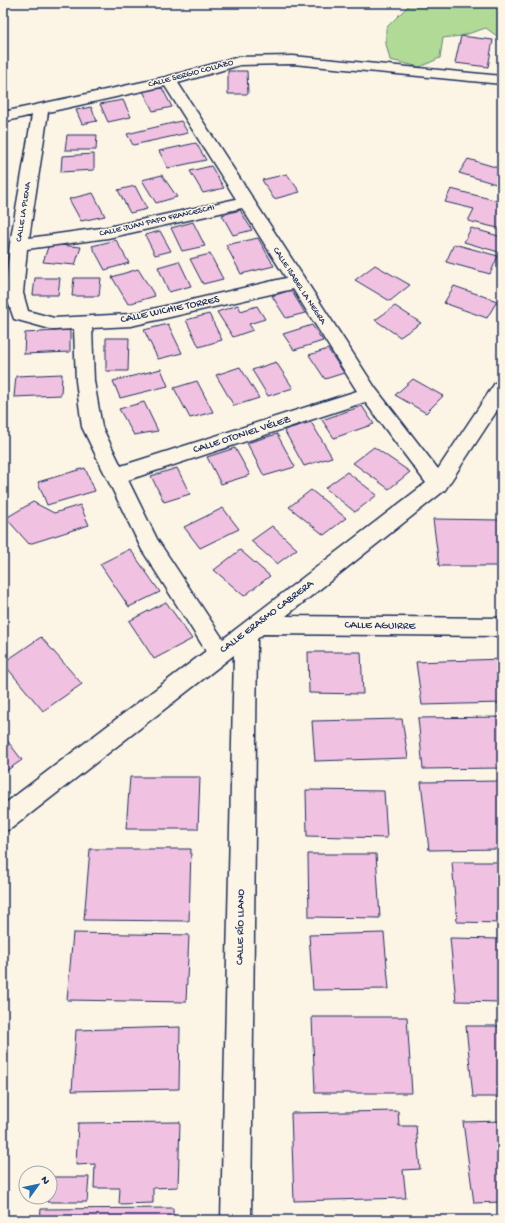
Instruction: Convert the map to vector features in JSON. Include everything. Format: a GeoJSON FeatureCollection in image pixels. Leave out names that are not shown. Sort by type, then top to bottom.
{"type":"FeatureCollection","features":[{"type":"Feature","properties":{"kind":"street","name":"CALLE SERGIO COLLAZO"},"geometry":{"type":"LineString","coordinates":[[3,117],[169,81],[239,61],[293,60],[502,80]]}},
{"type":"Feature","properties":{"kind":"street","name":"CALLE ISABEL LA NEGRA"},"geometry":{"type":"LineString","coordinates":[[169,81],[296,282],[369,394],[438,484]]}},
{"type":"Feature","properties":{"kind":"street","name":"CALLE LA PLENA"},"geometry":{"type":"LineString","coordinates":[[20,315],[14,293],[41,109]]}},
{"type":"Feature","properties":{"kind":"street","name":"CALLE JUAN PAPO FRANCESCHI"},"geometry":{"type":"LineString","coordinates":[[20,244],[47,242],[120,230],[201,210],[246,202]]}},
{"type":"Feature","properties":{"kind":"street","name":"CALLE WICHIE TORRES"},"geometry":{"type":"LineString","coordinates":[[20,315],[54,324],[131,320],[296,282]]}},
{"type":"Feature","properties":{"kind":"street"},"geometry":{"type":"LineString","coordinates":[[83,323],[85,381],[92,427],[149,544],[220,653]]}},
{"type":"Feature","properties":{"kind":"street","name":"CALLE ERASMO CABRERA"},"geometry":{"type":"LineString","coordinates":[[3,820],[252,630],[438,484],[502,388]]}},
{"type":"Feature","properties":{"kind":"street","name":"CALLE OTONIEL VÉLEZ"},"geometry":{"type":"LineString","coordinates":[[115,476],[369,394]]}},
{"type":"Feature","properties":{"kind":"street","name":"CALLE AGUIRRE"},"geometry":{"type":"LineString","coordinates":[[252,630],[502,628]]}},
{"type":"Feature","properties":{"kind":"street","name":"CALLE RÍO LLANO"},"geometry":{"type":"LineString","coordinates":[[236,1220],[252,630]]}},
{"type":"Feature","properties":{"kind":"green space"},"geometry":{"type":"Polygon","coordinates":[[[411,3],[502,3],[502,41],[486,28],[461,36],[443,38],[440,58],[420,67],[390,60],[386,44],[386,28],[411,3]]]}},
{"type":"Feature","properties":{"kind":"building"},"geometry":{"type":"Polygon","coordinates":[[[461,36],[493,40],[488,67],[455,63],[461,36]]]}},
{"type":"Feature","properties":{"kind":"building"},"geometry":{"type":"Polygon","coordinates":[[[228,71],[247,71],[248,94],[228,94],[228,71]]]}},
{"type":"Feature","properties":{"kind":"building"},"geometry":{"type":"Polygon","coordinates":[[[162,88],[172,107],[153,111],[143,91],[162,88]]]}},
{"type":"Feature","properties":{"kind":"building"},"geometry":{"type":"Polygon","coordinates":[[[123,100],[131,117],[108,122],[100,104],[123,100]]]}},
{"type":"Feature","properties":{"kind":"building"},"geometry":{"type":"Polygon","coordinates":[[[91,107],[97,121],[82,124],[76,110],[91,107]]]}},
{"type":"Feature","properties":{"kind":"building"},"geometry":{"type":"Polygon","coordinates":[[[181,121],[188,133],[133,145],[127,134],[181,121]]]}},
{"type":"Feature","properties":{"kind":"building"},"geometry":{"type":"Polygon","coordinates":[[[67,135],[97,135],[96,150],[65,150],[67,135]]]}},
{"type":"Feature","properties":{"kind":"building"},"geometry":{"type":"Polygon","coordinates":[[[196,143],[206,160],[168,168],[159,151],[196,143]]]}},
{"type":"Feature","properties":{"kind":"building"},"geometry":{"type":"Polygon","coordinates":[[[94,154],[94,170],[61,172],[62,156],[94,154]]]}},
{"type":"Feature","properties":{"kind":"building"},"geometry":{"type":"Polygon","coordinates":[[[468,159],[502,169],[502,175],[496,184],[459,173],[468,159]]]}},
{"type":"Feature","properties":{"kind":"building"},"geometry":{"type":"Polygon","coordinates":[[[211,166],[224,188],[203,193],[190,171],[211,166]]]}},
{"type":"Feature","properties":{"kind":"building"},"geometry":{"type":"Polygon","coordinates":[[[287,174],[300,192],[274,199],[262,180],[287,174]]]}},
{"type":"Feature","properties":{"kind":"building"},"geometry":{"type":"Polygon","coordinates":[[[162,175],[177,197],[156,203],[142,180],[162,175]]]}},
{"type":"Feature","properties":{"kind":"building"},"geometry":{"type":"Polygon","coordinates":[[[135,186],[147,209],[130,213],[118,190],[135,186]]]}},
{"type":"Feature","properties":{"kind":"building"},"geometry":{"type":"Polygon","coordinates":[[[451,189],[502,202],[502,229],[468,221],[474,209],[445,202],[451,189]]]}},
{"type":"Feature","properties":{"kind":"building"},"geometry":{"type":"Polygon","coordinates":[[[93,193],[105,216],[81,221],[69,199],[93,193]]]}},
{"type":"Feature","properties":{"kind":"building"},"geometry":{"type":"Polygon","coordinates":[[[240,210],[252,230],[233,235],[222,215],[240,210]]]}},
{"type":"Feature","properties":{"kind":"building"},"geometry":{"type":"Polygon","coordinates":[[[193,222],[205,246],[182,251],[171,228],[193,222]]]}},
{"type":"Feature","properties":{"kind":"building"},"geometry":{"type":"Polygon","coordinates":[[[471,228],[502,237],[502,253],[464,242],[471,228]]]}},
{"type":"Feature","properties":{"kind":"building"},"geometry":{"type":"Polygon","coordinates":[[[160,231],[171,251],[155,255],[145,235],[160,231]]]}},
{"type":"Feature","properties":{"kind":"building"},"geometry":{"type":"Polygon","coordinates":[[[258,238],[274,266],[241,274],[226,245],[258,238]]]}},
{"type":"Feature","properties":{"kind":"building"},"geometry":{"type":"Polygon","coordinates":[[[116,240],[129,263],[105,270],[92,246],[116,240]]]}},
{"type":"Feature","properties":{"kind":"building"},"geometry":{"type":"Polygon","coordinates":[[[49,244],[81,247],[75,265],[43,262],[49,244]]]}},
{"type":"Feature","properties":{"kind":"building"},"geometry":{"type":"Polygon","coordinates":[[[454,244],[498,256],[490,274],[446,262],[454,244]]]}},
{"type":"Feature","properties":{"kind":"building"},"geometry":{"type":"Polygon","coordinates":[[[210,254],[223,279],[203,284],[190,259],[210,254]]]}},
{"type":"Feature","properties":{"kind":"building"},"geometry":{"type":"Polygon","coordinates":[[[179,261],[191,286],[169,292],[158,267],[179,261]]]}},
{"type":"Feature","properties":{"kind":"building"},"geometry":{"type":"Polygon","coordinates":[[[375,265],[410,285],[390,301],[355,280],[375,265]]]}},
{"type":"Feature","properties":{"kind":"building"},"geometry":{"type":"Polygon","coordinates":[[[138,269],[155,296],[128,304],[112,277],[138,269]]]}},
{"type":"Feature","properties":{"kind":"building"},"geometry":{"type":"Polygon","coordinates":[[[35,278],[60,278],[58,295],[33,295],[35,278]]]}},
{"type":"Feature","properties":{"kind":"building"},"geometry":{"type":"Polygon","coordinates":[[[74,278],[101,278],[99,296],[72,296],[74,278]]]}},
{"type":"Feature","properties":{"kind":"building"},"geometry":{"type":"Polygon","coordinates":[[[454,286],[497,301],[487,318],[444,303],[454,286]]]}},
{"type":"Feature","properties":{"kind":"building"},"geometry":{"type":"Polygon","coordinates":[[[291,290],[305,313],[286,318],[272,296],[291,290]]]}},
{"type":"Feature","properties":{"kind":"building"},"geometry":{"type":"Polygon","coordinates":[[[238,305],[241,311],[257,306],[265,319],[249,324],[253,330],[233,337],[217,312],[238,305]]]}},
{"type":"Feature","properties":{"kind":"building"},"geometry":{"type":"Polygon","coordinates":[[[395,306],[421,323],[400,337],[375,320],[395,306]]]}},
{"type":"Feature","properties":{"kind":"building"},"geometry":{"type":"Polygon","coordinates":[[[209,314],[222,340],[199,347],[186,320],[209,314]]]}},
{"type":"Feature","properties":{"kind":"building"},"geometry":{"type":"Polygon","coordinates":[[[168,324],[182,353],[158,359],[144,330],[168,324]]]}},
{"type":"Feature","properties":{"kind":"building"},"geometry":{"type":"Polygon","coordinates":[[[312,325],[323,341],[294,350],[283,334],[312,325]]]}},
{"type":"Feature","properties":{"kind":"building"},"geometry":{"type":"Polygon","coordinates":[[[70,330],[70,352],[24,354],[25,333],[70,330]]]}},
{"type":"Feature","properties":{"kind":"building"},"geometry":{"type":"Polygon","coordinates":[[[106,338],[129,338],[128,371],[106,371],[106,338]]]}},
{"type":"Feature","properties":{"kind":"building"},"geometry":{"type":"Polygon","coordinates":[[[328,349],[344,373],[325,379],[309,355],[328,349]]]}},
{"type":"Feature","properties":{"kind":"building"},"geometry":{"type":"Polygon","coordinates":[[[276,362],[293,388],[268,396],[252,370],[276,362]]]}},
{"type":"Feature","properties":{"kind":"building"},"geometry":{"type":"Polygon","coordinates":[[[240,367],[259,398],[234,406],[216,375],[240,367]]]}},
{"type":"Feature","properties":{"kind":"building"},"geometry":{"type":"Polygon","coordinates":[[[161,369],[168,386],[120,398],[113,381],[161,369]]]}},
{"type":"Feature","properties":{"kind":"building"},"geometry":{"type":"Polygon","coordinates":[[[62,374],[61,395],[14,397],[16,376],[62,374]]]}},
{"type":"Feature","properties":{"kind":"building"},"geometry":{"type":"Polygon","coordinates":[[[413,379],[443,396],[426,413],[395,395],[413,379]]]}},
{"type":"Feature","properties":{"kind":"building"},"geometry":{"type":"Polygon","coordinates":[[[197,381],[213,412],[190,418],[174,388],[197,381]]]}},
{"type":"Feature","properties":{"kind":"building"},"geometry":{"type":"Polygon","coordinates":[[[144,402],[158,431],[134,435],[119,409],[144,402]]]}},
{"type":"Feature","properties":{"kind":"building"},"geometry":{"type":"Polygon","coordinates":[[[362,406],[374,424],[334,438],[322,420],[362,406]]]}},
{"type":"Feature","properties":{"kind":"building"},"geometry":{"type":"Polygon","coordinates":[[[311,422],[332,457],[304,466],[284,430],[311,422]]]}},
{"type":"Feature","properties":{"kind":"building"},"geometry":{"type":"Polygon","coordinates":[[[277,434],[295,467],[264,476],[247,443],[277,434]]]}},
{"type":"Feature","properties":{"kind":"building"},"geometry":{"type":"Polygon","coordinates":[[[374,447],[410,472],[389,489],[353,463],[374,447]]]}},
{"type":"Feature","properties":{"kind":"building"},"geometry":{"type":"Polygon","coordinates":[[[235,448],[250,475],[221,484],[207,457],[235,448]]]}},
{"type":"Feature","properties":{"kind":"building"},"geometry":{"type":"Polygon","coordinates":[[[85,468],[95,491],[47,505],[38,482],[85,468]]]}},
{"type":"Feature","properties":{"kind":"building"},"geometry":{"type":"Polygon","coordinates":[[[177,468],[190,494],[164,502],[151,476],[177,468]]]}},
{"type":"Feature","properties":{"kind":"building"},"geometry":{"type":"Polygon","coordinates":[[[347,472],[377,495],[355,512],[325,488],[347,472]]]}},
{"type":"Feature","properties":{"kind":"building"},"geometry":{"type":"Polygon","coordinates":[[[311,490],[346,518],[324,535],[289,507],[311,490]]]}},
{"type":"Feature","properties":{"kind":"building"},"geometry":{"type":"Polygon","coordinates":[[[33,502],[54,513],[80,505],[89,525],[29,544],[6,518],[33,502]]]}},
{"type":"Feature","properties":{"kind":"building"},"geometry":{"type":"Polygon","coordinates":[[[223,508],[239,529],[200,548],[184,527],[223,508]]]}},
{"type":"Feature","properties":{"kind":"building"},"geometry":{"type":"Polygon","coordinates":[[[433,519],[501,520],[502,566],[439,566],[433,519]]]}},
{"type":"Feature","properties":{"kind":"building"},"geometry":{"type":"Polygon","coordinates":[[[272,526],[297,549],[277,564],[251,541],[272,526]]]}},
{"type":"Feature","properties":{"kind":"building"},"geometry":{"type":"Polygon","coordinates":[[[130,549],[160,592],[129,607],[100,564],[130,549]]]}},
{"type":"Feature","properties":{"kind":"building"},"geometry":{"type":"Polygon","coordinates":[[[240,550],[270,576],[244,596],[214,570],[240,550]]]}},
{"type":"Feature","properties":{"kind":"building"},"geometry":{"type":"Polygon","coordinates":[[[166,602],[192,639],[154,659],[129,621],[166,602]]]}},
{"type":"Feature","properties":{"kind":"building"},"geometry":{"type":"Polygon","coordinates":[[[41,637],[82,684],[43,711],[3,663],[41,637]]]}},
{"type":"Feature","properties":{"kind":"building"},"geometry":{"type":"Polygon","coordinates":[[[308,652],[361,652],[363,694],[309,693],[308,652]]]}},
{"type":"Feature","properties":{"kind":"building"},"geometry":{"type":"Polygon","coordinates":[[[502,659],[502,703],[422,705],[416,662],[502,659]]]}},
{"type":"Feature","properties":{"kind":"building"},"geometry":{"type":"Polygon","coordinates":[[[502,717],[502,768],[423,769],[418,718],[502,717]]]}},
{"type":"Feature","properties":{"kind":"building"},"geometry":{"type":"Polygon","coordinates":[[[402,719],[408,758],[315,761],[312,721],[402,719]]]}},
{"type":"Feature","properties":{"kind":"building"},"geometry":{"type":"Polygon","coordinates":[[[3,735],[22,760],[3,773],[3,735]]]}},
{"type":"Feature","properties":{"kind":"building"},"geometry":{"type":"Polygon","coordinates":[[[130,777],[200,777],[198,829],[126,829],[130,777]]]}},
{"type":"Feature","properties":{"kind":"building"},"geometry":{"type":"Polygon","coordinates":[[[502,781],[502,849],[429,850],[421,782],[502,781]]]}},
{"type":"Feature","properties":{"kind":"building"},"geometry":{"type":"Polygon","coordinates":[[[306,790],[384,791],[387,838],[307,836],[306,790]]]}},
{"type":"Feature","properties":{"kind":"building"},"geometry":{"type":"Polygon","coordinates":[[[90,849],[191,849],[189,921],[84,920],[90,849]]]}},
{"type":"Feature","properties":{"kind":"building"},"geometry":{"type":"Polygon","coordinates":[[[308,854],[376,854],[380,918],[309,917],[308,854]]]}},
{"type":"Feature","properties":{"kind":"building"},"geometry":{"type":"Polygon","coordinates":[[[452,862],[502,862],[502,923],[457,922],[452,862]]]}},
{"type":"Feature","properties":{"kind":"building"},"geometry":{"type":"Polygon","coordinates":[[[73,933],[189,935],[186,1002],[67,1000],[73,933]]]}},
{"type":"Feature","properties":{"kind":"building"},"geometry":{"type":"Polygon","coordinates":[[[384,933],[389,989],[313,990],[309,935],[384,933]]]}},
{"type":"Feature","properties":{"kind":"building"},"geometry":{"type":"Polygon","coordinates":[[[450,938],[502,939],[502,1002],[456,1001],[450,938]]]}},
{"type":"Feature","properties":{"kind":"building"},"geometry":{"type":"Polygon","coordinates":[[[312,1017],[407,1017],[412,1093],[315,1093],[312,1017]]]}},
{"type":"Feature","properties":{"kind":"building"},"geometry":{"type":"Polygon","coordinates":[[[466,1026],[502,1026],[502,1097],[473,1097],[466,1026]]]}},
{"type":"Feature","properties":{"kind":"building"},"geometry":{"type":"Polygon","coordinates":[[[180,1027],[179,1089],[72,1091],[76,1030],[180,1027]]]}},
{"type":"Feature","properties":{"kind":"building"},"geometry":{"type":"Polygon","coordinates":[[[398,1111],[399,1126],[416,1126],[420,1169],[403,1170],[406,1198],[294,1201],[291,1113],[398,1111]]]}},
{"type":"Feature","properties":{"kind":"building"},"geometry":{"type":"Polygon","coordinates":[[[502,1121],[502,1202],[474,1203],[463,1122],[502,1121]]]}},
{"type":"Feature","properties":{"kind":"building"},"geometry":{"type":"Polygon","coordinates":[[[180,1122],[178,1187],[153,1188],[153,1203],[119,1204],[120,1188],[94,1188],[95,1164],[76,1165],[78,1123],[180,1122]]]}},
{"type":"Feature","properties":{"kind":"building"},"geometry":{"type":"Polygon","coordinates":[[[58,1177],[89,1177],[87,1202],[58,1202],[58,1177]]]}},
{"type":"Feature","properties":{"kind":"building"},"geometry":{"type":"Polygon","coordinates":[[[173,1208],[173,1220],[40,1220],[41,1209],[173,1208]]]}},
{"type":"Feature","properties":{"kind":"building"},"geometry":{"type":"Polygon","coordinates":[[[430,1216],[431,1220],[338,1219],[430,1216]]]}}]}
